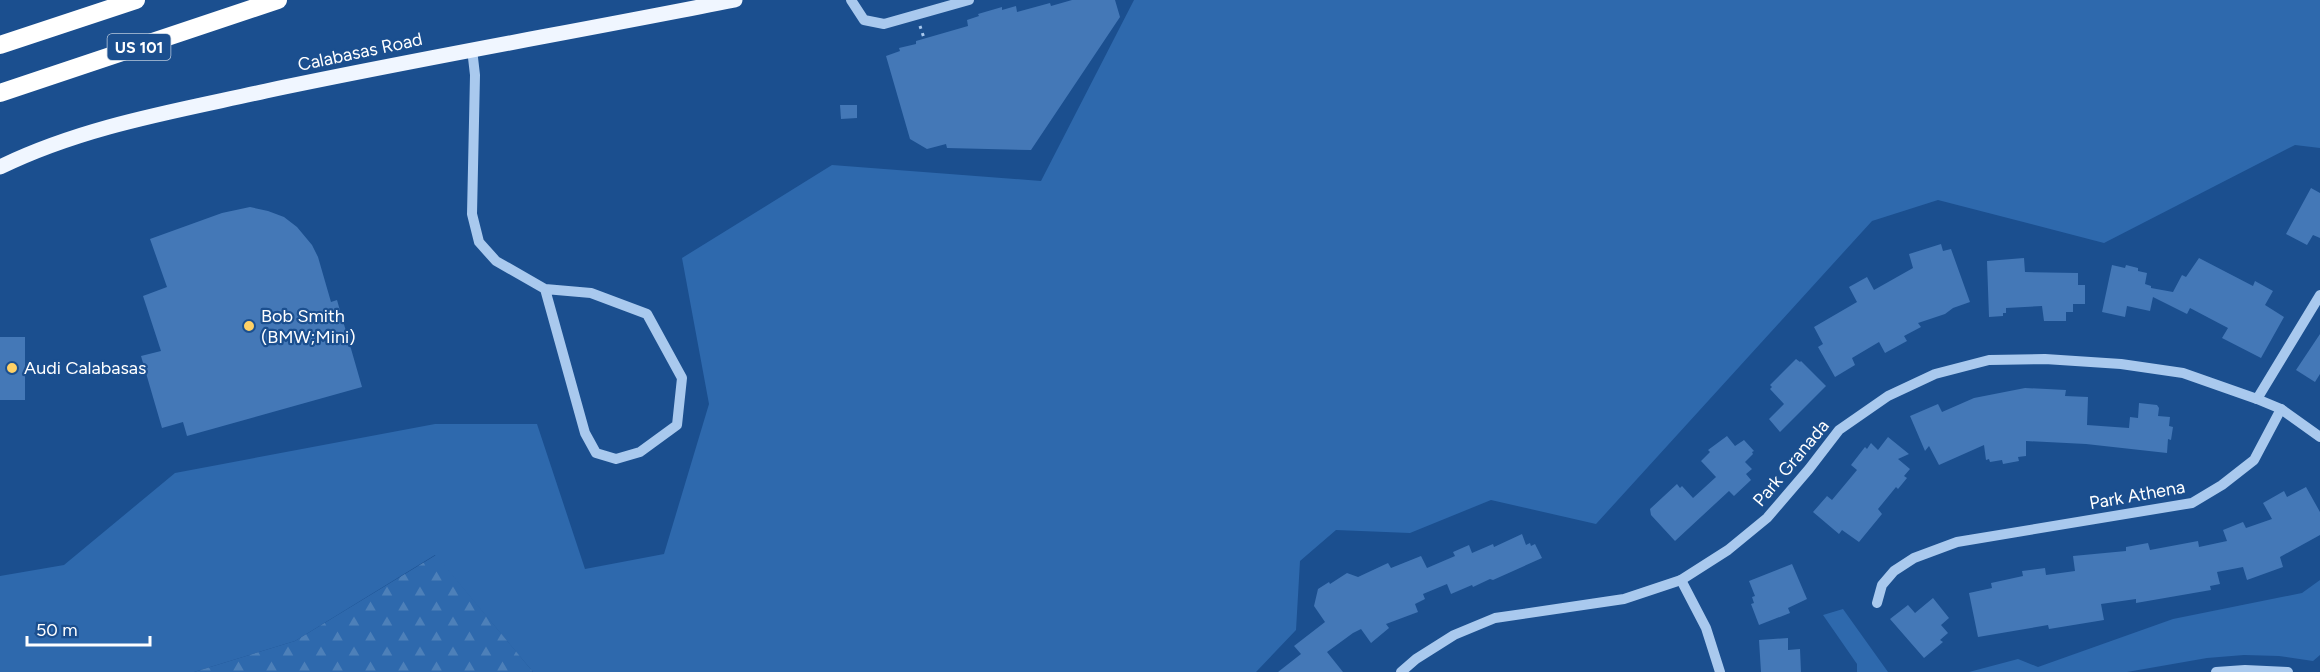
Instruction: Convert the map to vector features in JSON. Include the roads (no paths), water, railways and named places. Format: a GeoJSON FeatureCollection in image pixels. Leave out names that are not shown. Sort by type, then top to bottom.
{"type":"FeatureCollection","features":[{"type":"Feature","properties":{"kind":"highway","name":"US 101"},"geometry":{"type":"LineString","coordinates":[[0,45],[136,0]]}},
{"type":"Feature","properties":{"kind":"highway","name":"US 101"},"geometry":{"type":"LineString","coordinates":[[0,93],[278,0]]}},
{"type":"Feature","properties":{"kind":"main road","name":"Calabasas Road"},"geometry":{"type":"LineString","coordinates":[[0,167],[116,124],[472,49],[735,0]]}},
{"type":"Feature","properties":{"kind":"street"},"geometry":{"type":"LineString","coordinates":[[851,0],[864,20],[885,24],[969,0]]}},
{"type":"Feature","properties":{"kind":"street"},"geometry":{"type":"LineString","coordinates":[[472,49],[475,75],[472,214],[479,242],[496,261],[545,289],[591,293],[647,314],[682,378],[677,426],[640,452],[616,459],[596,453],[585,433],[545,289]]}},
{"type":"Feature","properties":{"kind":"street"},"geometry":{"type":"LineString","coordinates":[[2257,399],[2320,295]]}},
{"type":"Feature","properties":{"kind":"street","name":"Park Granada"},"geometry":{"type":"LineString","coordinates":[[1401,672],[1416,659],[1454,635],[1495,618],[1624,599],[1681,580],[1728,550],[1767,518],[1839,430],[1888,396],[1935,374],[1989,360],[2045,359],[2121,364],[2183,373],[2281,409],[2320,437]]}},
{"type":"Feature","properties":{"kind":"street","name":"Park Athena"},"geometry":{"type":"LineString","coordinates":[[1877,603],[1882,585],[1894,572],[1914,558],[1957,542],[2192,503],[2222,485],[2254,460],[2281,409]]}},
{"type":"Feature","properties":{"kind":"street"},"geometry":{"type":"LineString","coordinates":[[1681,580],[1706,628],[1720,672]]}},
{"type":"Feature","properties":{"kind":"street"},"geometry":{"type":"LineString","coordinates":[[2216,672],[2245,670],[2288,672]]}},
{"type":"Feature","properties":{"kind":"place","name":"Bob Smith (BMW;Mini)"},"geometry":{"type":"Point","coordinates":[249,326]}},
{"type":"Feature","properties":{"kind":"place","name":"Audi Calabasas"},"geometry":{"type":"Point","coordinates":[12,368]}}]}
